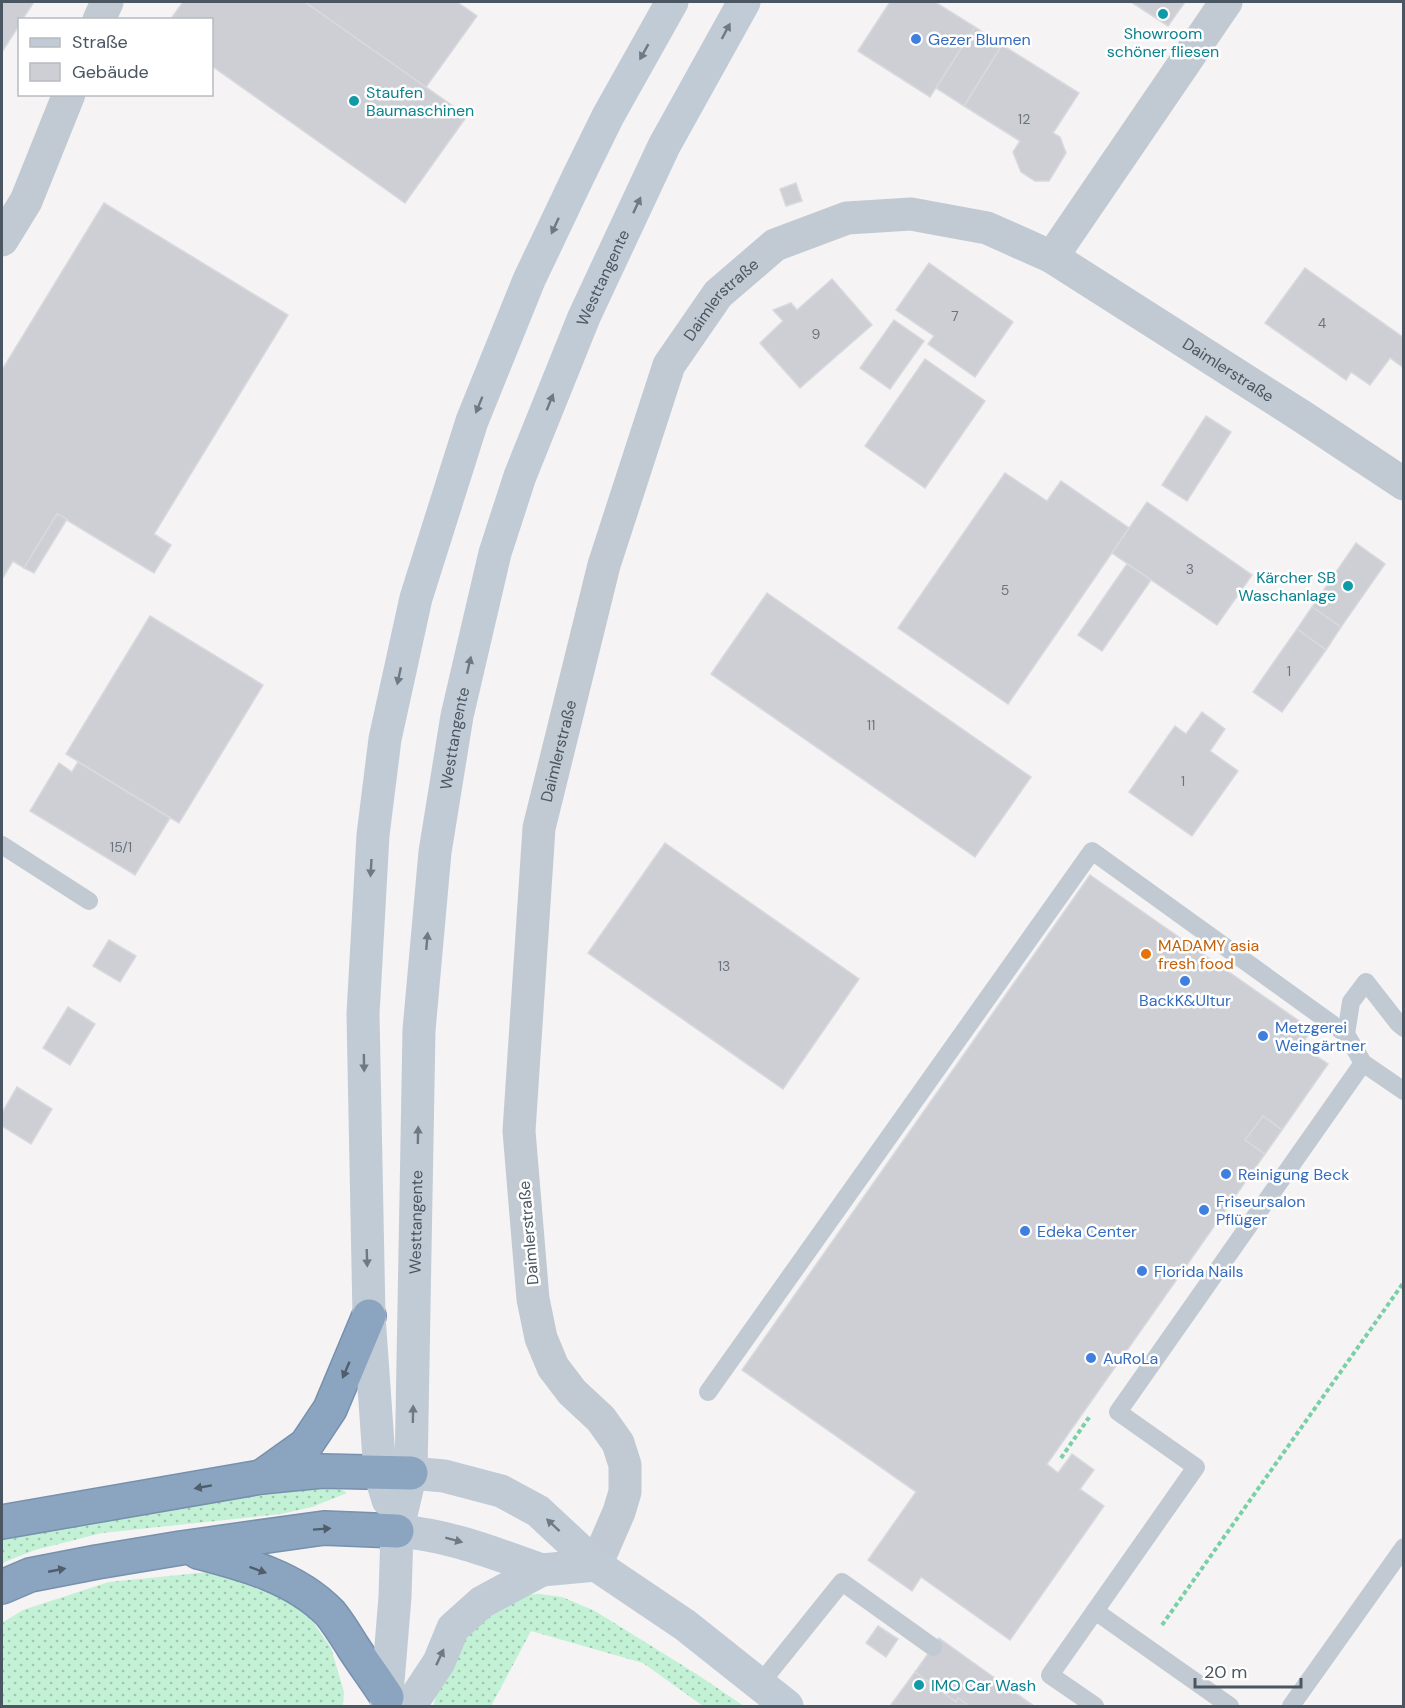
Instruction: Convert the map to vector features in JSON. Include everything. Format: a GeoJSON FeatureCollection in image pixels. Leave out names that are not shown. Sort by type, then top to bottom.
{"type":"FeatureCollection","features":[{"type":"Feature","properties":{"kind":"highway"},"geometry":{"type":"LineString","coordinates":[[261,1477],[306,1445],[330,1409],[369,1316]]}},
{"type":"Feature","properties":{"kind":"highway"},"geometry":{"type":"LineString","coordinates":[[2,1522],[261,1477],[322,1471],[396,1473]]}},
{"type":"Feature","properties":{"kind":"highway"},"geometry":{"type":"LineString","coordinates":[[2,1587],[30,1575],[181,1548],[324,1528],[397,1531]]}},
{"type":"Feature","properties":{"kind":"highway"},"geometry":{"type":"LineString","coordinates":[[181,1548],[270,1574],[312,1598],[342,1629],[394,1703]]}},
{"type":"Feature","properties":{"kind":"main road","name":"Westtangente"},"geometry":{"type":"LineString","coordinates":[[396,1473],[369,1316],[363,1014],[373,835],[385,739],[416,598],[472,421],[529,280],[608,116],[672,2]]}},
{"type":"Feature","properties":{"kind":"main road","name":"Westtangente"},"geometry":{"type":"LineString","coordinates":[[394,1703],[396,1473],[419,1030],[435,852],[457,716],[495,553],[520,476],[584,317],[659,157],[744,2]]}},
{"type":"Feature","properties":{"kind":"main road"},"geometry":{"type":"LineString","coordinates":[[396,1473],[444,1476],[501,1491],[538,1511],[596,1565],[686,1625],[787,1707]]}},
{"type":"Feature","properties":{"kind":"main road"},"geometry":{"type":"LineString","coordinates":[[397,1531],[428,1533],[460,1541],[542,1570]]}},
{"type":"Feature","properties":{"kind":"main road"},"geometry":{"type":"LineString","coordinates":[[394,1703],[439,1662],[453,1628],[482,1602],[542,1570],[596,1565]]}},
{"type":"Feature","properties":{"kind":"street"},"geometry":{"type":"LineString","coordinates":[[100,18],[107,2]]}},
{"type":"Feature","properties":{"kind":"street"},"geometry":{"type":"LineString","coordinates":[[1052,257],[1226,2]]}},
{"type":"Feature","properties":{"kind":"street"},"geometry":{"type":"LineString","coordinates":[[2,240],[26,201],[68,96]]}},
{"type":"Feature","properties":{"kind":"street","name":"Daimlerstraße"},"geometry":{"type":"LineString","coordinates":[[596,1565],[611,1534],[625,1492],[625,1465],[618,1443],[601,1419],[572,1392],[553,1367],[541,1338],[533,1299],[519,1131],[539,828],[604,565],[669,365],[718,294],[775,245],[847,218],[911,213],[987,228],[1052,257],[1404,484]]}},
{"type":"Feature","properties":{"kind":"lane"},"geometry":{"type":"LineString","coordinates":[[2,845],[89,901]]}},
{"type":"Feature","properties":{"kind":"lane"},"geometry":{"type":"LineString","coordinates":[[708,1392],[1092,851],[1346,1034],[1363,1063],[1404,1091]]}},
{"type":"Feature","properties":{"kind":"lane"},"geometry":{"type":"LineString","coordinates":[[1346,1034],[1351,1002],[1366,982],[1404,1028]]}},
{"type":"Feature","properties":{"kind":"lane"},"geometry":{"type":"LineString","coordinates":[[1095,1707],[1050,1675],[1196,1467],[1118,1412],[1363,1063]]}},
{"type":"Feature","properties":{"kind":"lane"},"geometry":{"type":"LineString","coordinates":[[1291,1707],[1404,1546]]}},
{"type":"Feature","properties":{"kind":"lane"},"geometry":{"type":"LineString","coordinates":[[759,1685],[842,1582],[933,1647]]}},
{"type":"Feature","properties":{"kind":"lane"},"geometry":{"type":"LineString","coordinates":[[1095,1611],[1230,1707]]}},
{"type":"Feature","properties":{"kind":"path"},"geometry":{"type":"LineString","coordinates":[[1146,1647],[1404,1282]]}},
{"type":"Feature","properties":{"kind":"green space"},"geometry":{"type":"Polygon","coordinates":[[[281,1484],[333,1484],[347,1493],[312,1507],[281,1514],[102,1533],[35,1550],[2,1563],[2,1532],[281,1484]]]}},
{"type":"Feature","properties":{"kind":"green space"},"geometry":{"type":"Polygon","coordinates":[[[209,1572],[265,1583],[302,1606],[331,1648],[344,1692],[343,1706],[2,1706],[2,1623],[23,1610],[109,1582],[209,1572]]]}},
{"type":"Feature","properties":{"kind":"green space"},"geometry":{"type":"Polygon","coordinates":[[[540,1594],[562,1597],[595,1611],[744,1706],[703,1706],[643,1663],[531,1631],[491,1706],[433,1706],[442,1674],[458,1635],[522,1595],[540,1594]]]}},
{"type":"Feature","properties":{"kind":"building"},"geometry":{"type":"Polygon","coordinates":[[[2,2],[34,2],[23,18],[18,18],[18,27],[2,52],[2,2]]]}},
{"type":"Feature","properties":{"kind":"building","name":"Staufen Baumaschinen"},"geometry":{"type":"Polygon","coordinates":[[[183,2],[305,2],[467,116],[405,203],[213,67],[213,18],[171,18],[183,2]]]}},
{"type":"Feature","properties":{"kind":"building"},"geometry":{"type":"Polygon","coordinates":[[[305,2],[457,2],[477,16],[426,87],[305,2]]]}},
{"type":"Feature","properties":{"kind":"building","name":"Gezer Blumen"},"geometry":{"type":"Polygon","coordinates":[[[890,2],[935,2],[975,27],[930,97],[858,51],[890,2]]]}},
{"type":"Feature","properties":{"kind":"building","name":"Showroom schöner fliesen"},"geometry":{"type":"Polygon","coordinates":[[[1131,2],[1185,2],[1168,26],[1131,2]]]}},
{"type":"Feature","properties":{"kind":"building"},"geometry":{"type":"Polygon","coordinates":[[[975,27],[1002,45],[964,106],[936,88],[975,27]]]}},
{"type":"Feature","properties":{"kind":"building"},"geometry":{"type":"Polygon","coordinates":[[[1002,45],[1079,93],[1053,133],[1060,137],[1066,153],[1049,181],[1035,181],[1021,172],[1013,152],[1020,141],[964,106],[1002,45]]]}},
{"type":"Feature","properties":{"kind":"building"},"geometry":{"type":"Polygon","coordinates":[[[796,183],[802,201],[786,206],[780,189],[796,183]]]}},
{"type":"Feature","properties":{"kind":"building"},"geometry":{"type":"Polygon","coordinates":[[[104,203],[288,315],[154,534],[171,545],[154,573],[57,514],[24,568],[13,561],[2,579],[2,370],[104,203]]]}},
{"type":"Feature","properties":{"kind":"building"},"geometry":{"type":"Polygon","coordinates":[[[929,263],[1013,322],[975,377],[928,344],[934,336],[896,310],[929,263]]]}},
{"type":"Feature","properties":{"kind":"building"},"geometry":{"type":"Polygon","coordinates":[[[1305,268],[1404,338],[1404,368],[1390,358],[1370,385],[1351,372],[1346,380],[1265,323],[1305,268]]]}},
{"type":"Feature","properties":{"kind":"building"},"geometry":{"type":"Polygon","coordinates":[[[832,279],[872,325],[800,388],[760,343],[783,321],[773,310],[791,303],[797,310],[832,279]]]}},
{"type":"Feature","properties":{"kind":"building"},"geometry":{"type":"Polygon","coordinates":[[[894,320],[924,341],[890,389],[860,368],[894,320]]]}},
{"type":"Feature","properties":{"kind":"building"},"geometry":{"type":"Polygon","coordinates":[[[925,359],[985,401],[925,488],[865,446],[925,359]]]}},
{"type":"Feature","properties":{"kind":"building"},"geometry":{"type":"Polygon","coordinates":[[[1206,416],[1231,432],[1187,501],[1162,485],[1206,416]]]}},
{"type":"Feature","properties":{"kind":"building"},"geometry":{"type":"Polygon","coordinates":[[[1005,473],[1047,501],[1061,481],[1129,528],[1008,704],[898,628],[1005,473]]]}},
{"type":"Feature","properties":{"kind":"building"},"geometry":{"type":"Polygon","coordinates":[[[1147,502],[1252,575],[1217,625],[1112,553],[1147,502]]]}},
{"type":"Feature","properties":{"kind":"building"},"geometry":{"type":"Polygon","coordinates":[[[57,514],[67,519],[34,573],[24,568],[57,514]]]}},
{"type":"Feature","properties":{"kind":"building","name":"Kärcher SB Waschanlage"},"geometry":{"type":"Polygon","coordinates":[[[1356,543],[1385,564],[1341,627],[1312,607],[1356,543]]]}},
{"type":"Feature","properties":{"kind":"building"},"geometry":{"type":"Polygon","coordinates":[[[1127,564],[1151,580],[1102,651],[1078,635],[1127,564]]]}},
{"type":"Feature","properties":{"kind":"building"},"geometry":{"type":"Polygon","coordinates":[[[767,593],[1031,777],[975,857],[711,674],[767,593]]]}},
{"type":"Feature","properties":{"kind":"building"},"geometry":{"type":"Polygon","coordinates":[[[1312,607],[1341,627],[1326,650],[1297,629],[1312,607]]]}},
{"type":"Feature","properties":{"kind":"building"},"geometry":{"type":"Polygon","coordinates":[[[150,616],[263,685],[179,823],[66,754],[150,616]]]}},
{"type":"Feature","properties":{"kind":"building","name":"Kärcher SB Waschanlage"},"geometry":{"type":"Polygon","coordinates":[[[1297,629],[1326,650],[1282,712],[1253,692],[1297,629]]]}},
{"type":"Feature","properties":{"kind":"building"},"geometry":{"type":"Polygon","coordinates":[[[1202,712],[1225,729],[1210,751],[1238,771],[1192,836],[1129,792],[1175,726],[1186,734],[1202,712]]]}},
{"type":"Feature","properties":{"kind":"building"},"geometry":{"type":"Polygon","coordinates":[[[78,762],[170,818],[135,875],[30,811],[59,763],[72,772],[78,762]]]}},
{"type":"Feature","properties":{"kind":"building"},"geometry":{"type":"Polygon","coordinates":[[[665,843],[859,979],[783,1089],[588,953],[665,843]]]}},
{"type":"Feature","properties":{"kind":"building","name":"Edeka Center"},"geometry":{"type":"Polygon","coordinates":[[[1090,875],[1312,1030],[1301,1045],[1328,1064],[1282,1130],[1263,1116],[1245,1140],[1265,1154],[1047,1464],[1058,1473],[1072,1454],[1094,1470],[1080,1489],[1104,1506],[1010,1640],[921,1577],[912,1591],[868,1560],[916,1492],[742,1370],[1090,875]]]}},
{"type":"Feature","properties":{"kind":"building"},"geometry":{"type":"Polygon","coordinates":[[[109,940],[136,956],[120,982],[93,966],[109,940]]]}},
{"type":"Feature","properties":{"kind":"building"},"geometry":{"type":"Polygon","coordinates":[[[68,1007],[95,1024],[70,1065],[43,1048],[68,1007]]]}},
{"type":"Feature","properties":{"kind":"building"},"geometry":{"type":"Polygon","coordinates":[[[17,1087],[52,1109],[31,1144],[2,1126],[2,1113],[17,1087]]]}},
{"type":"Feature","properties":{"kind":"building"},"geometry":{"type":"Polygon","coordinates":[[[1263,1116],[1282,1130],[1265,1154],[1245,1140],[1263,1116]]]}},
{"type":"Feature","properties":{"kind":"building"},"geometry":{"type":"Polygon","coordinates":[[[878,1626],[898,1639],[886,1657],[866,1643],[878,1626]]]}},
{"type":"Feature","properties":{"kind":"building"},"geometry":{"type":"Polygon","coordinates":[[[939,1638],[1034,1706],[968,1706],[958,1698],[956,1702],[915,1672],[939,1638]]]}},
{"type":"Feature","properties":{"kind":"building","name":"IMO Car Wash"},"geometry":{"type":"Polygon","coordinates":[[[915,1672],[956,1702],[958,1698],[968,1705],[890,1706],[915,1672]]]}},
{"type":"Feature","properties":{"kind":"place","name":"Showroom schöner fliesen"},"geometry":{"type":"Point","coordinates":[1163,14]}},
{"type":"Feature","properties":{"kind":"place","name":"Gezer Blumen"},"geometry":{"type":"Point","coordinates":[916,39]}},
{"type":"Feature","properties":{"kind":"place","name":"Staufen Baumaschinen"},"geometry":{"type":"Point","coordinates":[354,101]}},
{"type":"Feature","properties":{"kind":"place","name":"Kärcher SB Waschanlage"},"geometry":{"type":"Point","coordinates":[1348,586]}},
{"type":"Feature","properties":{"kind":"place","name":"MADAMY asia fresh food"},"geometry":{"type":"Point","coordinates":[1146,954]}},
{"type":"Feature","properties":{"kind":"place","name":"BackK&Ultur"},"geometry":{"type":"Point","coordinates":[1185,981]}},
{"type":"Feature","properties":{"kind":"place","name":"Metzgerei Weingärtner"},"geometry":{"type":"Point","coordinates":[1263,1036]}},
{"type":"Feature","properties":{"kind":"place","name":"Reinigung Beck"},"geometry":{"type":"Point","coordinates":[1226,1174]}},
{"type":"Feature","properties":{"kind":"place","name":"Friseursalon Pflüger"},"geometry":{"type":"Point","coordinates":[1204,1210]}},
{"type":"Feature","properties":{"kind":"place","name":"Edeka Center"},"geometry":{"type":"Point","coordinates":[1025,1231]}},
{"type":"Feature","properties":{"kind":"place","name":"Florida Nails"},"geometry":{"type":"Point","coordinates":[1142,1271]}},
{"type":"Feature","properties":{"kind":"place","name":"AuRoLa"},"geometry":{"type":"Point","coordinates":[1091,1358]}},
{"type":"Feature","properties":{"kind":"place","name":"IMO Car Wash"},"geometry":{"type":"Point","coordinates":[919,1685]}}]}
